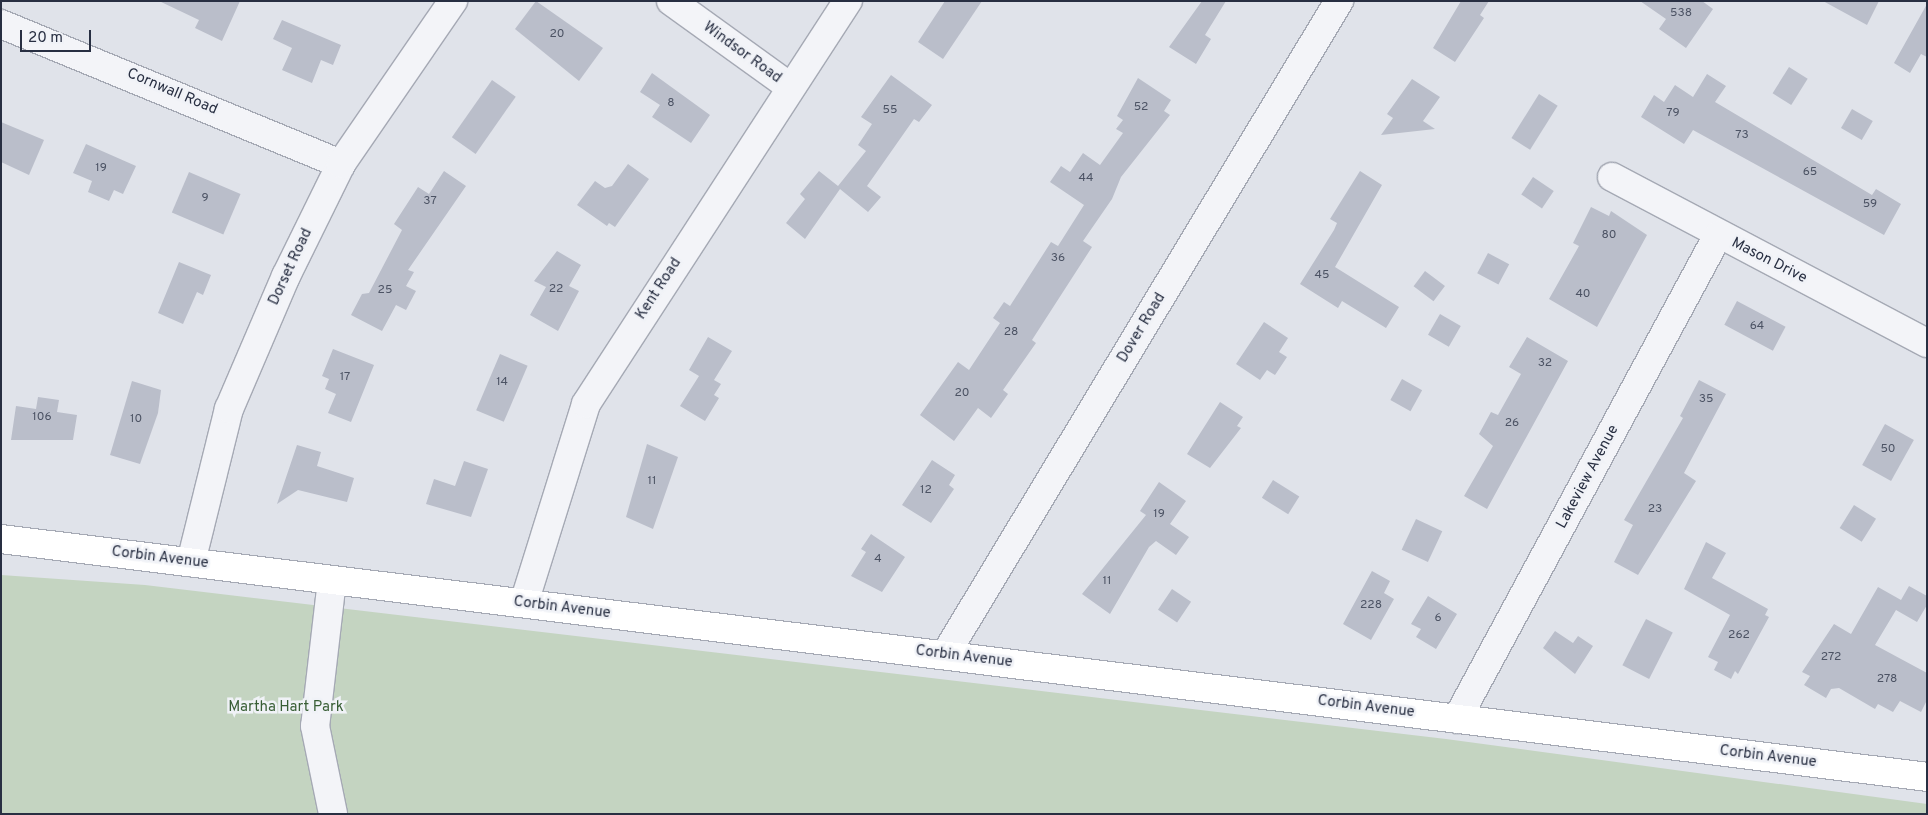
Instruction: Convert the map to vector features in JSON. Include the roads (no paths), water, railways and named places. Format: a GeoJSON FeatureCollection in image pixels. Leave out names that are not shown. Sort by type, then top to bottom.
{"type":"FeatureCollection","features":[{"type":"Feature","properties":{"kind":"main road","name":"Corbin Avenue"},"geometry":{"type":"LineString","coordinates":[[1,539],[1927,777]]}},
{"type":"Feature","properties":{"kind":"street","name":"Dorset Road"},"geometry":{"type":"LineString","coordinates":[[191,562],[229,409],[286,276],[341,164],[453,1]]}},
{"type":"Feature","properties":{"kind":"street","name":"Windsor Road"},"geometry":{"type":"LineString","coordinates":[[671,1],[789,86]]}},
{"type":"Feature","properties":{"kind":"street","name":"Kent Road"},"geometry":{"type":"LineString","coordinates":[[524,603],[586,404],[789,86],[848,1]]}},
{"type":"Feature","properties":{"kind":"street","name":"Dover Road"},"geometry":{"type":"LineString","coordinates":[[945,655],[1339,1]]}},
{"type":"Feature","properties":{"kind":"street","name":"Cornwall Road"},"geometry":{"type":"LineString","coordinates":[[1,24],[341,164]]}},
{"type":"Feature","properties":{"kind":"street","name":"Mason Drive"},"geometry":{"type":"LineString","coordinates":[[1612,177],[1927,343]]}},
{"type":"Feature","properties":{"kind":"street","name":"Lakeview Avenue"},"geometry":{"type":"LineString","coordinates":[[1457,719],[1718,234]]}},
{"type":"Feature","properties":{"kind":"street"},"geometry":{"type":"LineString","coordinates":[[332,580],[315,726],[333,814]]}},
{"type":"Feature","properties":{"kind":"park label","name":"Martha Hart Park"},"geometry":{"type":"Point","coordinates":[286,708]}}]}
